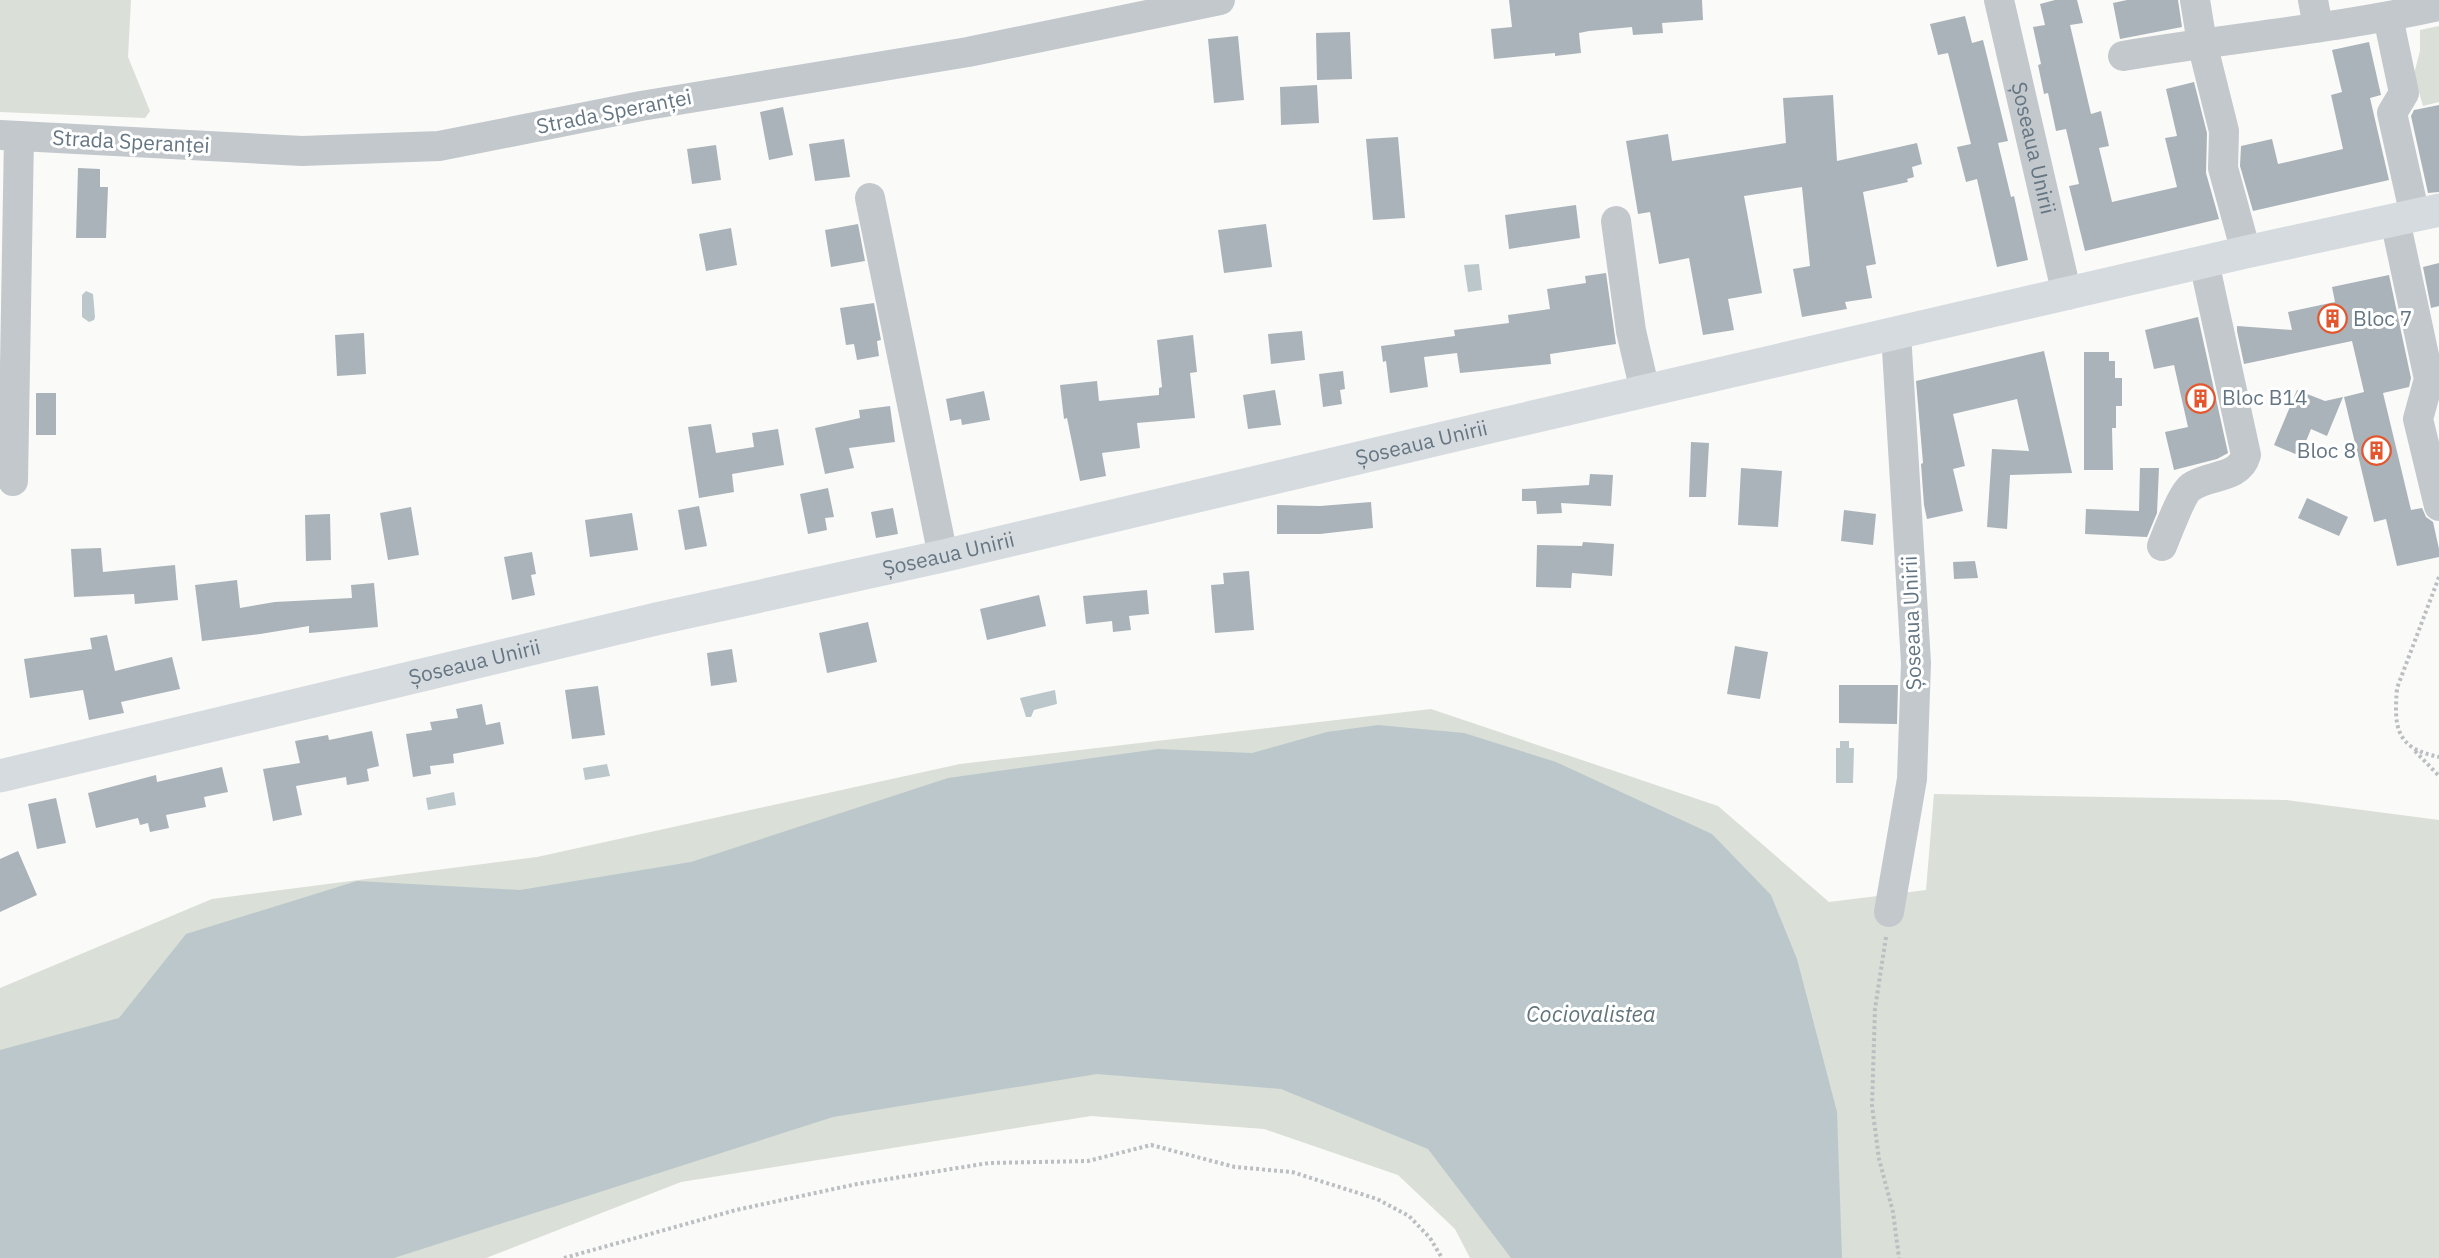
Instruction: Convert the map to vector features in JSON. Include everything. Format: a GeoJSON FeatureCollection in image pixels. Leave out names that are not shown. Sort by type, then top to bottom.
{"type":"FeatureCollection","features":[{"type":"Feature","properties":{"kind":"main road","name":"Șoseaua Unirii"},"geometry":{"type":"LineString","coordinates":[[0,776],[656,619],[943,556],[1645,391],[2416,215]]}},
{"type":"Feature","properties":{"kind":"street","name":"Strada Speranței"},"geometry":{"type":"LineString","coordinates":[[9,136],[302,151],[439,146],[641,106],[968,52],[1220,0]]}},
{"type":"Feature","properties":{"kind":"street","name":"Șoseaua Unirii"},"geometry":{"type":"LineString","coordinates":[[1999,0],[2067,295]]}},
{"type":"Feature","properties":{"kind":"street"},"geometry":{"type":"LineString","coordinates":[[2195,0],[2202,42],[2224,131],[2223,168],[2246,252]]}},
{"type":"Feature","properties":{"kind":"street"},"geometry":{"type":"LineString","coordinates":[[2123,56],[2202,42],[2315,13],[2388,17],[2439,6]]}},
{"type":"Feature","properties":{"kind":"street"},"geometry":{"type":"LineString","coordinates":[[2388,17],[2404,93],[2391,113],[2416,215],[2429,379],[2418,419],[2439,506]]}},
{"type":"Feature","properties":{"kind":"street"},"geometry":{"type":"LineString","coordinates":[[9,136],[13,481]]}},
{"type":"Feature","properties":{"kind":"street"},"geometry":{"type":"LineString","coordinates":[[870,198],[943,556]]}},
{"type":"Feature","properties":{"kind":"street"},"geometry":{"type":"LineString","coordinates":[[1616,221],[1631,331],[1645,391]]}},
{"type":"Feature","properties":{"kind":"street"},"geometry":{"type":"LineString","coordinates":[[2162,546],[2191,486],[2234,471],[2244,461],[2246,455],[2204,262]]}},
{"type":"Feature","properties":{"kind":"street","name":"Șoseaua Unirii"},"geometry":{"type":"LineString","coordinates":[[1889,912],[1912,779],[1916,663],[1900,432],[1896,333]]}},
{"type":"Feature","properties":{"kind":"path"},"geometry":{"type":"LineString","coordinates":[[2439,577],[2397,687],[2396,726],[2401,738],[2439,776]]}},
{"type":"Feature","properties":{"kind":"path"},"geometry":{"type":"LineString","coordinates":[[2413,749],[2439,756]]}},
{"type":"Feature","properties":{"kind":"path"},"geometry":{"type":"LineString","coordinates":[[1889,912],[1875,1009],[1872,1106],[1879,1159],[1893,1212],[1899,1258]]}},
{"type":"Feature","properties":{"kind":"path"},"geometry":{"type":"LineString","coordinates":[[564,1258],[736,1210],[857,1184],[989,1163],[1089,1161],[1151,1145],[1235,1167],[1292,1172],[1377,1199],[1408,1216],[1430,1238],[1442,1258]]}},
{"type":"Feature","properties":{"kind":"shaded area"},"geometry":{"type":"Polygon","coordinates":[[[0,0],[131,0],[128,57],[150,111],[145,118],[0,112],[0,0]]]}},
{"type":"Feature","properties":{"kind":"shaded area"},"geometry":{"type":"Polygon","coordinates":[[[2439,26],[2439,102],[2423,106],[2414,74],[2420,51],[2420,30],[2439,26]]]}},
{"type":"Feature","properties":{"kind":"shaded area","name":"Cociovalistea"},"geometry":{"type":"Polygon","coordinates":[[[1431,709],[1718,806],[1829,902],[1926,890],[1934,794],[2286,800],[2439,820],[2439,1258],[1470,1258],[1455,1229],[1398,1175],[1264,1129],[1091,1116],[681,1182],[486,1258],[0,1258],[0,988],[212,899],[537,857],[960,764],[1431,709]]]}},
{"type":"Feature","properties":{"kind":"water"},"geometry":{"type":"Polygon","coordinates":[[[1479,264],[1482,290],[1468,292],[1464,265],[1479,264]]]}},
{"type":"Feature","properties":{"kind":"water"},"geometry":{"type":"Polygon","coordinates":[[[86,291],[93,294],[95,317],[89,322],[82,317],[82,295],[86,291]]]}},
{"type":"Feature","properties":{"kind":"water"},"geometry":{"type":"Polygon","coordinates":[[[1055,690],[1057,704],[1034,710],[1031,717],[1026,717],[1020,698],[1055,690]]]}},
{"type":"Feature","properties":{"kind":"water","name":"Cociovalistea"},"geometry":{"type":"Polygon","coordinates":[[[1378,725],[1464,733],[1556,762],[1712,834],[1771,895],[1797,959],[1837,1112],[1842,1258],[1511,1258],[1428,1149],[1281,1089],[1097,1074],[833,1117],[394,1258],[0,1258],[0,1050],[119,1018],[186,934],[357,881],[520,890],[691,862],[948,778],[1158,749],[1252,753],[1327,732],[1378,725]]]}},
{"type":"Feature","properties":{"kind":"water"},"geometry":{"type":"Polygon","coordinates":[[[1840,741],[1849,741],[1849,748],[1854,748],[1853,783],[1836,783],[1836,748],[1840,748],[1840,741]]]}},
{"type":"Feature","properties":{"kind":"water"},"geometry":{"type":"Polygon","coordinates":[[[607,764],[610,776],[585,780],[583,768],[607,764]]]}},
{"type":"Feature","properties":{"kind":"water"},"geometry":{"type":"Polygon","coordinates":[[[454,792],[456,805],[428,810],[426,798],[454,792]]]}},
{"type":"Feature","properties":{"kind":"building"},"geometry":{"type":"Polygon","coordinates":[[[1509,0],[1702,0],[1703,20],[1662,23],[1663,33],[1633,35],[1632,27],[1589,31],[1579,33],[1581,53],[1494,59],[1491,29],[1512,27],[1509,0]]]}},
{"type":"Feature","properties":{"kind":"building"},"geometry":{"type":"Polygon","coordinates":[[[2055,0],[2077,0],[2083,23],[2070,25],[2091,114],[2101,111],[2109,146],[2099,148],[2112,202],[2177,187],[2165,138],[2177,136],[2166,89],[2194,82],[2207,133],[2206,173],[2219,219],[2085,251],[2069,186],[2079,184],[2066,129],[2056,131],[2048,93],[2044,94],[2038,65],[2041,64],[2033,27],[2045,25],[2040,4],[2055,0]]]}},
{"type":"Feature","properties":{"kind":"building"},"geometry":{"type":"Polygon","coordinates":[[[2127,0],[2178,0],[2182,27],[2120,39],[2113,3],[2127,0]]]}},
{"type":"Feature","properties":{"kind":"building"},"geometry":{"type":"Polygon","coordinates":[[[1965,16],[1972,43],[1983,40],[2008,141],[1998,143],[2011,197],[2014,196],[2028,260],[1997,267],[1977,179],[1966,182],[1957,147],[1971,144],[1948,53],[1938,55],[1930,24],[1965,16]]]}},
{"type":"Feature","properties":{"kind":"building"},"geometry":{"type":"Polygon","coordinates":[[[1350,32],[1352,79],[1317,80],[1316,33],[1350,32]]]}},
{"type":"Feature","properties":{"kind":"building"},"geometry":{"type":"Polygon","coordinates":[[[1238,36],[1244,100],[1214,103],[1208,39],[1238,36]]]}},
{"type":"Feature","properties":{"kind":"building"},"geometry":{"type":"Polygon","coordinates":[[[2369,42],[2381,95],[2370,98],[2389,180],[2253,211],[2240,166],[2241,146],[2272,139],[2278,164],[2343,149],[2331,95],[2342,92],[2332,50],[2369,42]]]}},
{"type":"Feature","properties":{"kind":"building"},"geometry":{"type":"Polygon","coordinates":[[[1317,85],[1319,123],[1281,125],[1280,87],[1317,85]]]}},
{"type":"Feature","properties":{"kind":"building"},"geometry":{"type":"Polygon","coordinates":[[[1833,95],[1837,161],[1917,143],[1922,164],[1912,167],[1914,177],[1907,179],[1908,182],[1863,192],[1876,264],[1866,266],[1872,298],[1845,302],[1847,309],[1802,317],[1793,269],[1810,266],[1802,187],[1744,196],[1762,293],[1728,299],[1734,330],[1703,335],[1689,258],[1659,264],[1650,212],[1638,214],[1626,141],[1668,134],[1672,161],[1786,143],[1783,98],[1833,95]]]}},
{"type":"Feature","properties":{"kind":"building"},"geometry":{"type":"Polygon","coordinates":[[[2439,105],[2439,192],[2428,193],[2411,116],[2414,110],[2439,105]]]}},
{"type":"Feature","properties":{"kind":"building"},"geometry":{"type":"Polygon","coordinates":[[[783,107],[793,155],[769,160],[760,112],[783,107]]]}},
{"type":"Feature","properties":{"kind":"building"},"geometry":{"type":"Polygon","coordinates":[[[1398,137],[1405,218],[1373,220],[1366,139],[1398,137]]]}},
{"type":"Feature","properties":{"kind":"building"},"geometry":{"type":"Polygon","coordinates":[[[844,139],[850,177],[815,181],[809,144],[844,139]]]}},
{"type":"Feature","properties":{"kind":"building"},"geometry":{"type":"Polygon","coordinates":[[[716,145],[721,180],[692,184],[687,149],[716,145]]]}},
{"type":"Feature","properties":{"kind":"building"},"geometry":{"type":"Polygon","coordinates":[[[78,168],[100,169],[100,187],[108,187],[106,238],[76,238],[78,168]]]}},
{"type":"Feature","properties":{"kind":"building"},"geometry":{"type":"Polygon","coordinates":[[[1576,205],[1580,238],[1509,249],[1505,215],[1576,205]]]}},
{"type":"Feature","properties":{"kind":"building"},"geometry":{"type":"Polygon","coordinates":[[[858,224],[865,261],[831,267],[825,230],[858,224]]]}},
{"type":"Feature","properties":{"kind":"building"},"geometry":{"type":"Polygon","coordinates":[[[1266,224],[1272,267],[1224,273],[1218,230],[1266,224]]]}},
{"type":"Feature","properties":{"kind":"building"},"geometry":{"type":"Polygon","coordinates":[[[731,228],[737,265],[706,271],[699,234],[731,228]]]}},
{"type":"Feature","properties":{"kind":"building"},"geometry":{"type":"Polygon","coordinates":[[[2439,263],[2439,306],[2431,308],[2423,267],[2439,263]]]}},
{"type":"Feature","properties":{"kind":"building"},"geometry":{"type":"Polygon","coordinates":[[[1606,273],[1616,344],[1550,354],[1551,364],[1460,373],[1457,353],[1424,357],[1428,387],[1390,393],[1386,361],[1383,362],[1381,346],[1455,336],[1454,330],[1509,323],[1508,315],[1550,309],[1547,289],[1586,283],[1585,276],[1606,273]]]}},
{"type":"Feature","properties":{"kind":"building"},"geometry":{"type":"Polygon","coordinates":[[[2389,275],[2411,378],[2409,387],[2383,393],[2411,510],[2422,508],[2426,517],[2433,522],[2439,549],[2439,557],[2397,566],[2386,519],[2374,522],[2344,397],[2364,392],[2352,341],[2244,364],[2237,331],[2237,326],[2292,330],[2288,312],[2335,302],[2332,287],[2389,275]]]}},
{"type":"Feature","properties":{"kind":"building"},"geometry":{"type":"Polygon","coordinates":[[[874,303],[881,340],[877,341],[879,356],[857,360],[854,344],[846,345],[840,308],[874,303]]]}},
{"type":"Feature","properties":{"kind":"building","name":"Bloc B14"},"geometry":{"type":"Polygon","coordinates":[[[2198,317],[2228,453],[2217,459],[2174,470],[2165,432],[2188,427],[2174,365],[2154,369],[2145,330],[2198,317]]]}},
{"type":"Feature","properties":{"kind":"building"},"geometry":{"type":"Polygon","coordinates":[[[1302,331],[1305,360],[1271,364],[1268,334],[1302,331]]]}},
{"type":"Feature","properties":{"kind":"building"},"geometry":{"type":"Polygon","coordinates":[[[364,333],[366,374],[337,376],[335,335],[364,333]]]}},
{"type":"Feature","properties":{"kind":"building"},"geometry":{"type":"Polygon","coordinates":[[[1193,335],[1197,372],[1190,373],[1195,418],[1137,423],[1140,448],[1102,453],[1106,476],[1080,481],[1067,418],[1064,419],[1060,385],[1097,381],[1099,401],[1159,395],[1159,388],[1162,387],[1157,340],[1193,335]]]}},
{"type":"Feature","properties":{"kind":"building"},"geometry":{"type":"Polygon","coordinates":[[[2044,351],[2072,473],[2010,475],[2007,529],[1987,527],[1992,449],[2029,451],[2017,399],[1953,414],[1965,466],[1953,469],[1963,511],[1927,519],[1924,505],[1916,381],[2044,351]]]}},
{"type":"Feature","properties":{"kind":"building"},"geometry":{"type":"Polygon","coordinates":[[[2084,352],[2109,352],[2109,361],[2115,361],[2115,378],[2122,378],[2122,406],[2116,406],[2116,428],[2112,428],[2113,470],[2084,470],[2084,352]]]}},
{"type":"Feature","properties":{"kind":"building"},"geometry":{"type":"Polygon","coordinates":[[[1343,371],[1345,389],[1340,390],[1342,404],[1323,407],[1319,374],[1343,371]]]}},
{"type":"Feature","properties":{"kind":"building"},"geometry":{"type":"Polygon","coordinates":[[[1275,390],[1281,425],[1248,429],[1243,395],[1275,390]]]}},
{"type":"Feature","properties":{"kind":"building"},"geometry":{"type":"Polygon","coordinates":[[[2297,390],[2325,401],[2343,397],[2327,436],[2311,429],[2300,456],[2274,445],[2297,390]]]}},
{"type":"Feature","properties":{"kind":"building"},"geometry":{"type":"Polygon","coordinates":[[[984,391],[990,420],[962,425],[961,419],[950,421],[946,399],[984,391]]]}},
{"type":"Feature","properties":{"kind":"building"},"geometry":{"type":"Polygon","coordinates":[[[36,393],[56,393],[56,435],[36,435],[36,393]]]}},
{"type":"Feature","properties":{"kind":"building"},"geometry":{"type":"Polygon","coordinates":[[[890,406],[895,442],[849,448],[854,468],[825,474],[815,428],[860,418],[859,410],[890,406]]]}},
{"type":"Feature","properties":{"kind":"building"},"geometry":{"type":"Polygon","coordinates":[[[711,424],[716,453],[754,447],[752,433],[778,429],[784,465],[732,474],[734,492],[699,498],[688,427],[711,424]]]}},
{"type":"Feature","properties":{"kind":"building"},"geometry":{"type":"Polygon","coordinates":[[[1691,442],[1709,443],[1706,497],[1689,497],[1691,442]]]}},
{"type":"Feature","properties":{"kind":"building"},"geometry":{"type":"Polygon","coordinates":[[[1741,468],[1782,471],[1778,527],[1738,525],[1741,468]]]}},
{"type":"Feature","properties":{"kind":"building"},"geometry":{"type":"Polygon","coordinates":[[[2140,468],[2159,468],[2157,513],[2147,537],[2085,534],[2086,509],[2139,511],[2140,468]]]}},
{"type":"Feature","properties":{"kind":"building"},"geometry":{"type":"Polygon","coordinates":[[[1590,474],[1613,475],[1611,506],[1561,503],[1562,513],[1537,514],[1536,501],[1522,501],[1522,489],[1589,485],[1590,474]]]}},
{"type":"Feature","properties":{"kind":"building"},"geometry":{"type":"Polygon","coordinates":[[[828,488],[834,517],[825,518],[827,530],[808,534],[800,494],[828,488]]]}},
{"type":"Feature","properties":{"kind":"building"},"geometry":{"type":"Polygon","coordinates":[[[2307,498],[2348,517],[2339,536],[2298,518],[2307,498]]]}},
{"type":"Feature","properties":{"kind":"building"},"geometry":{"type":"Polygon","coordinates":[[[1371,502],[1373,528],[1320,534],[1277,534],[1277,505],[1320,506],[1371,502]]]}},
{"type":"Feature","properties":{"kind":"building"},"geometry":{"type":"Polygon","coordinates":[[[699,506],[707,546],[685,550],[678,510],[699,506]]]}},
{"type":"Feature","properties":{"kind":"building"},"geometry":{"type":"Polygon","coordinates":[[[411,507],[419,555],[388,560],[380,513],[411,507]]]}},
{"type":"Feature","properties":{"kind":"building"},"geometry":{"type":"Polygon","coordinates":[[[893,508],[898,534],[876,538],[871,512],[893,508]]]}},
{"type":"Feature","properties":{"kind":"building"},"geometry":{"type":"Polygon","coordinates":[[[1844,510],[1876,514],[1873,545],[1841,541],[1844,510]]]}},
{"type":"Feature","properties":{"kind":"building"},"geometry":{"type":"Polygon","coordinates":[[[632,513],[638,550],[590,557],[585,520],[632,513]]]}},
{"type":"Feature","properties":{"kind":"building"},"geometry":{"type":"Polygon","coordinates":[[[330,514],[331,560],[306,561],[305,515],[330,514]]]}},
{"type":"Feature","properties":{"kind":"building"},"geometry":{"type":"Polygon","coordinates":[[[1583,542],[1614,544],[1612,576],[1572,573],[1571,588],[1536,587],[1537,545],[1582,546],[1583,542]]]}},
{"type":"Feature","properties":{"kind":"building"},"geometry":{"type":"Polygon","coordinates":[[[101,548],[103,572],[175,565],[178,600],[135,604],[134,594],[74,597],[71,549],[101,548]]]}},
{"type":"Feature","properties":{"kind":"building"},"geometry":{"type":"Polygon","coordinates":[[[532,552],[536,574],[531,575],[535,595],[512,600],[504,557],[532,552]]]}},
{"type":"Feature","properties":{"kind":"building"},"geometry":{"type":"Polygon","coordinates":[[[1975,561],[1978,578],[1954,579],[1953,562],[1975,561]]]}},
{"type":"Feature","properties":{"kind":"building"},"geometry":{"type":"Polygon","coordinates":[[[1249,571],[1254,630],[1215,633],[1211,585],[1224,584],[1223,573],[1249,571]]]}},
{"type":"Feature","properties":{"kind":"building"},"geometry":{"type":"Polygon","coordinates":[[[237,580],[240,608],[275,602],[352,598],[351,585],[374,583],[378,627],[309,633],[309,626],[202,641],[195,585],[237,580]]]}},
{"type":"Feature","properties":{"kind":"building"},"geometry":{"type":"Polygon","coordinates":[[[1147,590],[1149,614],[1129,616],[1131,630],[1113,632],[1112,621],[1086,624],[1083,596],[1147,590]]]}},
{"type":"Feature","properties":{"kind":"building"},"geometry":{"type":"Polygon","coordinates":[[[1039,595],[1046,626],[987,640],[980,609],[1039,595]]]}},
{"type":"Feature","properties":{"kind":"building"},"geometry":{"type":"Polygon","coordinates":[[[868,622],[877,662],[827,673],[819,633],[868,622]]]}},
{"type":"Feature","properties":{"kind":"building"},"geometry":{"type":"Polygon","coordinates":[[[107,635],[115,671],[172,657],[180,689],[121,702],[124,713],[89,720],[83,690],[30,698],[24,659],[92,649],[90,638],[107,635]]]}},
{"type":"Feature","properties":{"kind":"building"},"geometry":{"type":"Polygon","coordinates":[[[1735,646],[1768,652],[1760,699],[1727,694],[1735,646]]]}},
{"type":"Feature","properties":{"kind":"building"},"geometry":{"type":"Polygon","coordinates":[[[732,649],[737,682],[711,686],[707,653],[732,649]]]}},
{"type":"Feature","properties":{"kind":"building"},"geometry":{"type":"Polygon","coordinates":[[[1839,685],[1898,685],[1897,724],[1839,723],[1839,685]]]}},
{"type":"Feature","properties":{"kind":"building"},"geometry":{"type":"Polygon","coordinates":[[[598,686],[605,735],[572,739],[565,690],[598,686]]]}},
{"type":"Feature","properties":{"kind":"building"},"geometry":{"type":"Polygon","coordinates":[[[482,704],[486,725],[500,722],[504,744],[453,754],[454,763],[430,766],[431,774],[413,777],[406,734],[432,730],[430,722],[458,718],[456,709],[482,704]]]}},
{"type":"Feature","properties":{"kind":"building"},"geometry":{"type":"Polygon","coordinates":[[[372,731],[379,766],[367,769],[369,781],[347,785],[346,777],[296,786],[302,815],[273,821],[263,769],[300,763],[295,741],[328,735],[329,740],[372,731]]]}},
{"type":"Feature","properties":{"kind":"building"},"geometry":{"type":"Polygon","coordinates":[[[222,767],[228,792],[204,797],[206,807],[166,815],[169,828],[150,832],[148,823],[140,825],[138,818],[96,828],[88,793],[156,775],[157,782],[222,767]]]}},
{"type":"Feature","properties":{"kind":"building"},"geometry":{"type":"Polygon","coordinates":[[[56,798],[66,843],[37,849],[28,804],[56,798]]]}},
{"type":"Feature","properties":{"kind":"building"},"geometry":{"type":"Polygon","coordinates":[[[18,851],[37,895],[0,912],[0,859],[18,851]]]}},
{"type":"Feature","properties":{"kind":"place","name":"Bloc 7"},"geometry":{"type":"Point","coordinates":[2332,319]}},
{"type":"Feature","properties":{"kind":"place","name":"Bloc B14"},"geometry":{"type":"Point","coordinates":[2201,398]}},
{"type":"Feature","properties":{"kind":"place","name":"Bloc 8"},"geometry":{"type":"Point","coordinates":[2377,451]}}]}
